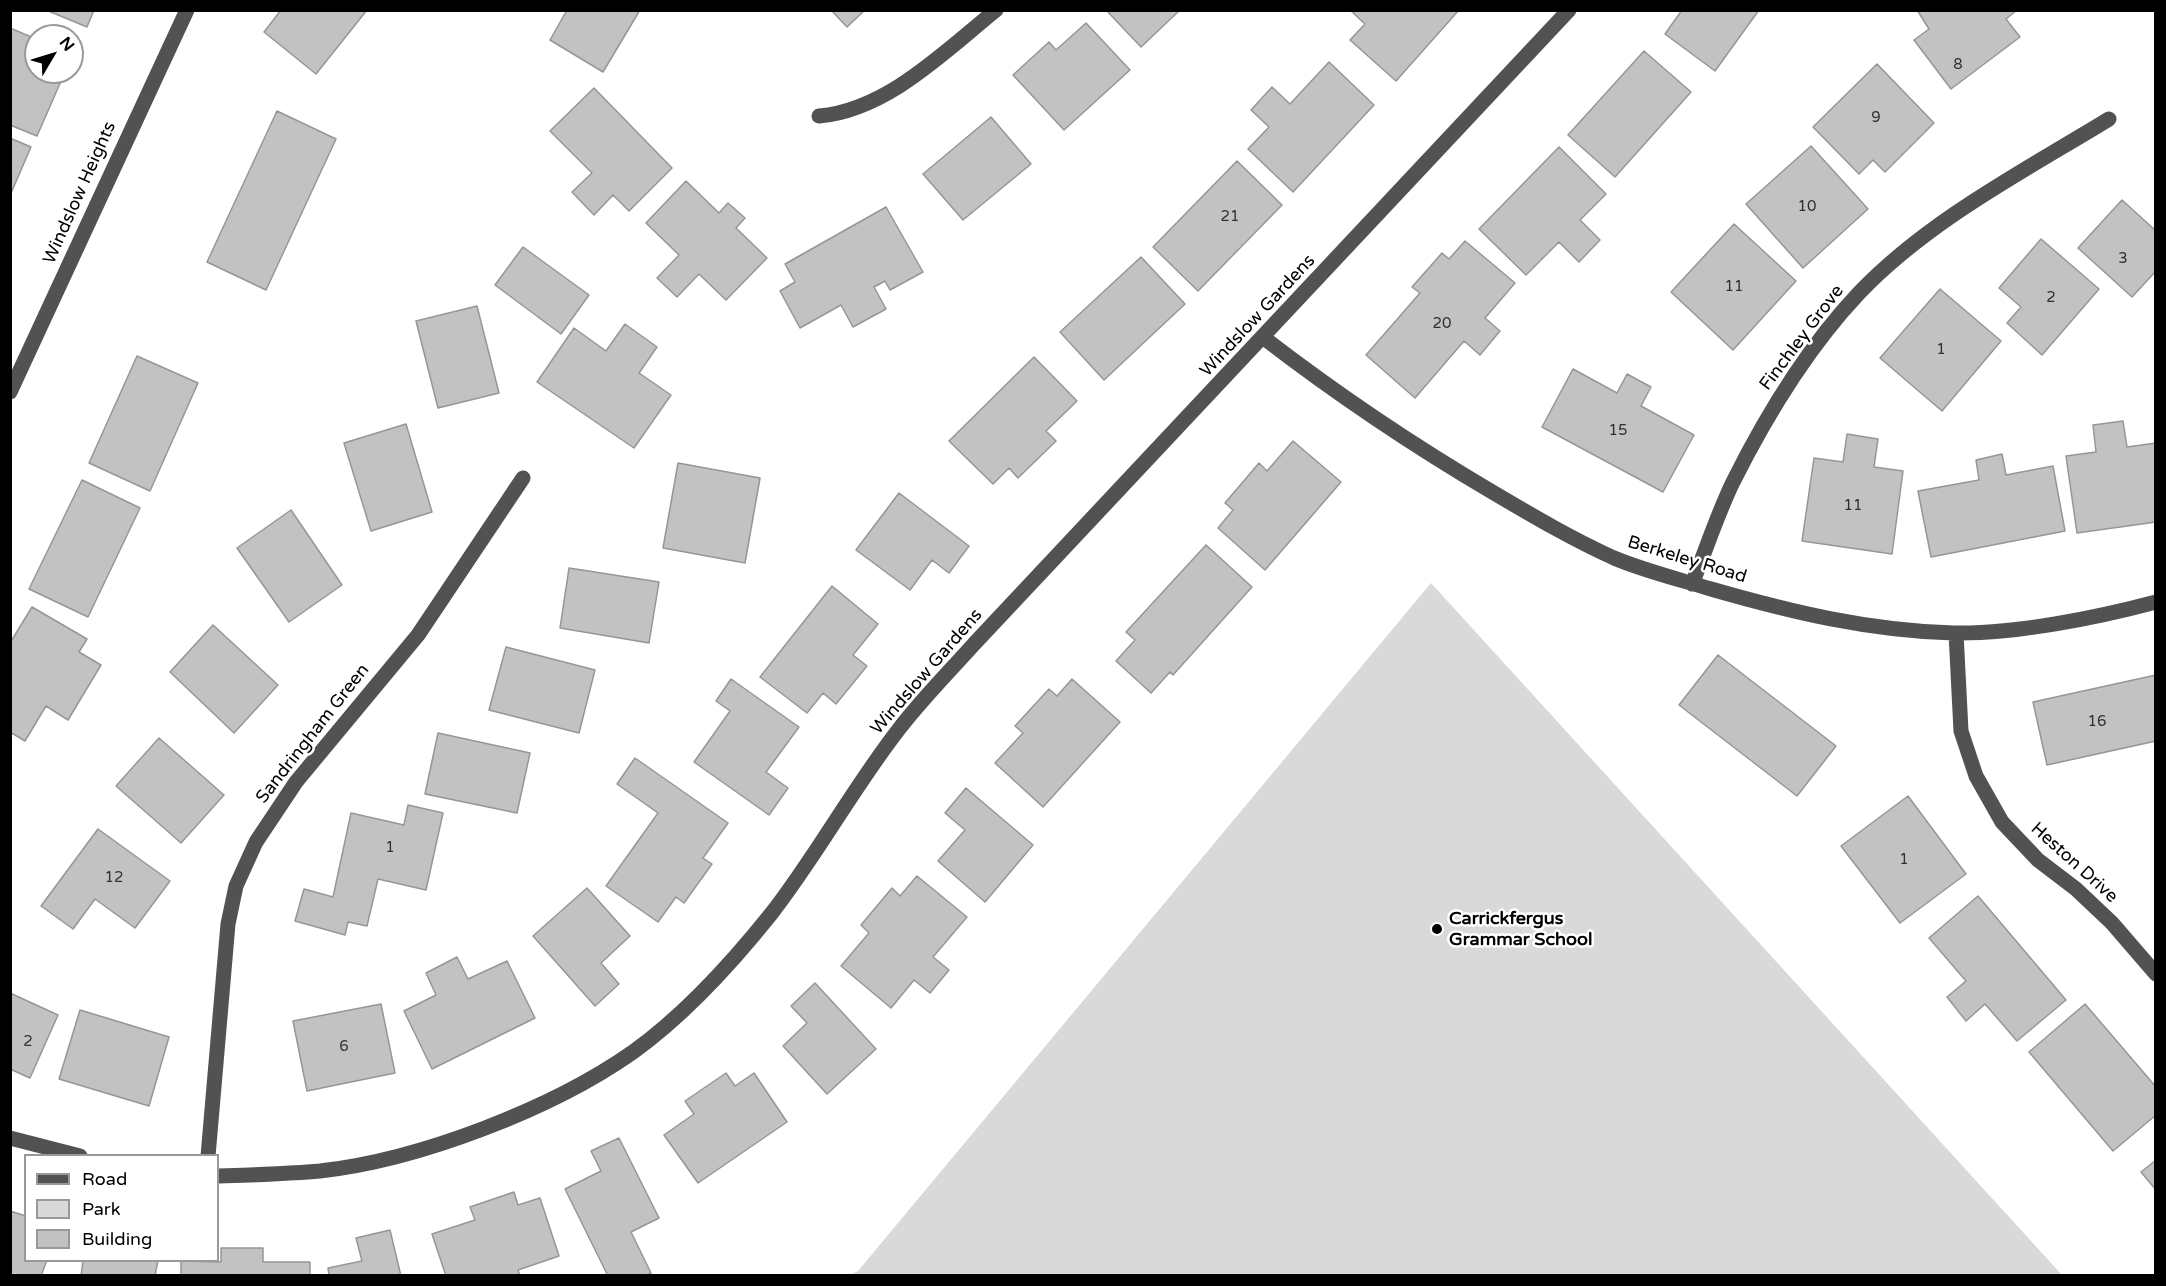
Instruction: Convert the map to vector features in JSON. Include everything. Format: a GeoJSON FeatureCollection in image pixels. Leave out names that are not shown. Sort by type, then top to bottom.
{"type":"FeatureCollection","features":[{"type":"Feature","properties":{"kind":"street","name":"Windslow Heights"},"geometry":{"type":"LineString","coordinates":[[10,392],[186,10]]}},
{"type":"Feature","properties":{"kind":"street"},"geometry":{"type":"LineString","coordinates":[[819,117],[855,110],[883,97],[996,10]]}},
{"type":"Feature","properties":{"kind":"street","name":"Windslow Gardens"},"geometry":{"type":"LineString","coordinates":[[219,1176],[322,1171],[448,1141],[513,1117],[564,1092],[634,1051],[687,1007],[728,965],[772,913],[907,720],[974,644],[1264,338],[1569,10]]}},
{"type":"Feature","properties":{"kind":"street","name":"Finchley Grove"},"geometry":{"type":"LineString","coordinates":[[1692,584],[1733,483],[1776,406],[1826,332],[1860,292],[1958,212],[2109,119]]}},
{"type":"Feature","properties":{"kind":"street","name":"Berkeley Road"},"geometry":{"type":"LineString","coordinates":[[1264,338],[1366,413],[1551,526],[1614,558],[1692,584],[1798,614],[1889,628],[1956,633],[2021,628],[2121,611],[2156,602]]}},
{"type":"Feature","properties":{"kind":"street","name":"Sandringham Green"},"geometry":{"type":"LineString","coordinates":[[208,1154],[228,924],[236,886],[256,842],[296,782],[418,635],[523,478]]}},
{"type":"Feature","properties":{"kind":"street","name":"Heston Drive"},"geometry":{"type":"LineString","coordinates":[[1956,633],[1961,731],[1976,776],[1986,795],[2002,822],[2038,860],[2076,889],[2112,923],[2156,974]]}},
{"type":"Feature","properties":{"kind":"street"},"geometry":{"type":"LineString","coordinates":[[10,1138],[76,1154]]}},
{"type":"Feature","properties":{"kind":"green space","name":"Carrickfergus Grammar School"},"geometry":{"type":"Polygon","coordinates":[[[1431,583],[2062,1275],[850,1275],[858,1271],[1431,583]]]}},
{"type":"Feature","properties":{"kind":"building"},"geometry":{"type":"Polygon","coordinates":[[[46,10],[94,10],[87,27],[46,10]]]}},
{"type":"Feature","properties":{"kind":"building"},"geometry":{"type":"Polygon","coordinates":[[[281,10],[367,10],[316,74],[264,32],[281,10]]]}},
{"type":"Feature","properties":{"kind":"building"},"geometry":{"type":"Polygon","coordinates":[[[567,10],[640,10],[603,72],[550,40],[567,10]]]}},
{"type":"Feature","properties":{"kind":"building"},"geometry":{"type":"Polygon","coordinates":[[[831,10],[865,10],[847,27],[831,10]]]}},
{"type":"Feature","properties":{"kind":"building"},"geometry":{"type":"Polygon","coordinates":[[[1106,10],[1180,10],[1141,47],[1106,10]]]}},
{"type":"Feature","properties":{"kind":"building"},"geometry":{"type":"Polygon","coordinates":[[[1350,10],[1459,10],[1396,81],[1350,40],[1365,24],[1350,10]]]}},
{"type":"Feature","properties":{"kind":"building"},"geometry":{"type":"Polygon","coordinates":[[[1682,10],[1759,10],[1715,71],[1665,34],[1682,10]]]}},
{"type":"Feature","properties":{"kind":"building"},"geometry":{"type":"Polygon","coordinates":[[[1917,10],[2017,10],[2006,19],[2020,37],[1951,89],[1914,40],[1929,29],[1917,10]]]}},
{"type":"Feature","properties":{"kind":"building"},"geometry":{"type":"Polygon","coordinates":[[[1086,23],[1130,70],[1064,130],[1013,75],[1049,42],[1056,50],[1086,23]]]}},
{"type":"Feature","properties":{"kind":"building"},"geometry":{"type":"Polygon","coordinates":[[[10,28],[24,34],[24,84],[60,84],[37,136],[10,125],[10,28]]]}},
{"type":"Feature","properties":{"kind":"building"},"geometry":{"type":"Polygon","coordinates":[[[1644,51],[1691,92],[1615,177],[1568,135],[1644,51]]]}},
{"type":"Feature","properties":{"kind":"building"},"geometry":{"type":"Polygon","coordinates":[[[1329,62],[1374,105],[1293,192],[1248,149],[1269,127],[1251,110],[1272,87],[1290,104],[1329,62]]]}},
{"type":"Feature","properties":{"kind":"building"},"geometry":{"type":"Polygon","coordinates":[[[1877,64],[1934,123],[1885,172],[1873,160],[1859,174],[1813,127],[1877,64]]]}},
{"type":"Feature","properties":{"kind":"building"},"geometry":{"type":"Polygon","coordinates":[[[594,88],[672,168],[629,211],[613,195],[594,215],[572,192],[592,173],[550,131],[594,88]]]}},
{"type":"Feature","properties":{"kind":"building"},"geometry":{"type":"Polygon","coordinates":[[[277,111],[336,139],[266,290],[207,262],[277,111]]]}},
{"type":"Feature","properties":{"kind":"building"},"geometry":{"type":"Polygon","coordinates":[[[991,117],[1031,164],[963,220],[923,174],[991,117]]]}},
{"type":"Feature","properties":{"kind":"building"},"geometry":{"type":"Polygon","coordinates":[[[10,138],[31,147],[12,191],[10,190],[10,138]]]}},
{"type":"Feature","properties":{"kind":"building"},"geometry":{"type":"Polygon","coordinates":[[[1811,146],[1868,209],[1803,268],[1746,204],[1811,146]]]}},
{"type":"Feature","properties":{"kind":"building"},"geometry":{"type":"Polygon","coordinates":[[[1559,147],[1606,194],[1580,220],[1600,240],[1579,262],[1559,242],[1526,275],[1479,229],[1559,147]]]}},
{"type":"Feature","properties":{"kind":"building"},"geometry":{"type":"Polygon","coordinates":[[[1237,161],[1282,205],[1198,291],[1153,247],[1237,161]]]}},
{"type":"Feature","properties":{"kind":"building"},"geometry":{"type":"Polygon","coordinates":[[[686,181],[719,213],[728,203],[745,218],[736,228],[767,258],[726,300],[699,274],[677,297],[657,278],[679,255],[646,223],[686,181]]]}},
{"type":"Feature","properties":{"kind":"building"},"geometry":{"type":"Polygon","coordinates":[[[2122,200],[2156,231],[2156,271],[2132,297],[2078,248],[2122,200]]]}},
{"type":"Feature","properties":{"kind":"building"},"geometry":{"type":"Polygon","coordinates":[[[886,207],[923,272],[890,290],[885,281],[874,287],[886,309],[853,327],[841,305],[800,328],[780,291],[795,282],[785,264],[886,207]]]}},
{"type":"Feature","properties":{"kind":"building"},"geometry":{"type":"Polygon","coordinates":[[[1734,224],[1796,281],[1733,350],[1671,292],[1734,224]]]}},
{"type":"Feature","properties":{"kind":"building"},"geometry":{"type":"Polygon","coordinates":[[[2041,239],[2099,289],[2042,355],[2007,323],[2021,307],[1999,288],[2041,239]]]}},
{"type":"Feature","properties":{"kind":"building"},"geometry":{"type":"Polygon","coordinates":[[[1465,241],[1515,283],[1485,318],[1500,331],[1480,355],[1464,341],[1415,398],[1366,355],[1420,293],[1412,287],[1442,253],[1449,259],[1465,241]]]}},
{"type":"Feature","properties":{"kind":"building"},"geometry":{"type":"Polygon","coordinates":[[[523,247],[589,295],[561,334],[495,285],[523,247]]]}},
{"type":"Feature","properties":{"kind":"building"},"geometry":{"type":"Polygon","coordinates":[[[1141,257],[1185,304],[1104,380],[1060,332],[1141,257]]]}},
{"type":"Feature","properties":{"kind":"building"},"geometry":{"type":"Polygon","coordinates":[[[1940,289],[2001,341],[1942,411],[1880,358],[1940,289]]]}},
{"type":"Feature","properties":{"kind":"building"},"geometry":{"type":"Polygon","coordinates":[[[477,306],[499,393],[438,408],[416,321],[477,306]]]}},
{"type":"Feature","properties":{"kind":"building"},"geometry":{"type":"Polygon","coordinates":[[[625,324],[657,347],[639,373],[671,395],[634,448],[537,382],[574,328],[606,351],[625,324]]]}},
{"type":"Feature","properties":{"kind":"building"},"geometry":{"type":"Polygon","coordinates":[[[137,356],[198,383],[150,491],[89,463],[137,356]]]}},
{"type":"Feature","properties":{"kind":"building"},"geometry":{"type":"Polygon","coordinates":[[[1034,357],[1077,401],[1046,431],[1056,441],[1018,478],[1009,468],[993,484],[949,441],[1034,357]]]}},
{"type":"Feature","properties":{"kind":"building"},"geometry":{"type":"Polygon","coordinates":[[[1573,369],[1617,393],[1627,374],[1651,387],[1641,406],[1694,435],[1663,492],[1542,427],[1573,369]]]}},
{"type":"Feature","properties":{"kind":"building"},"geometry":{"type":"Polygon","coordinates":[[[2123,421],[2127,447],[2156,443],[2156,522],[2077,533],[2066,456],[2096,452],[2093,425],[2123,421]]]}},
{"type":"Feature","properties":{"kind":"building"},"geometry":{"type":"Polygon","coordinates":[[[406,424],[432,512],[371,531],[344,443],[406,424]]]}},
{"type":"Feature","properties":{"kind":"building"},"geometry":{"type":"Polygon","coordinates":[[[1847,434],[1878,439],[1874,467],[1903,471],[1892,554],[1802,541],[1814,458],[1843,462],[1847,434]]]}},
{"type":"Feature","properties":{"kind":"building"},"geometry":{"type":"Polygon","coordinates":[[[1293,441],[1341,482],[1265,570],[1218,528],[1233,510],[1225,503],[1259,463],[1267,471],[1293,441]]]}},
{"type":"Feature","properties":{"kind":"building"},"geometry":{"type":"Polygon","coordinates":[[[2002,454],[2006,475],[2053,466],[2065,531],[1931,557],[1918,491],[1979,480],[1976,460],[2002,454]]]}},
{"type":"Feature","properties":{"kind":"building"},"geometry":{"type":"Polygon","coordinates":[[[678,463],[760,478],[745,563],[663,548],[678,463]]]}},
{"type":"Feature","properties":{"kind":"building"},"geometry":{"type":"Polygon","coordinates":[[[82,480],[140,508],[88,617],[29,589],[82,480]]]}},
{"type":"Feature","properties":{"kind":"building"},"geometry":{"type":"Polygon","coordinates":[[[899,493],[969,546],[949,573],[932,560],[910,590],[856,550],[899,493]]]}},
{"type":"Feature","properties":{"kind":"building"},"geometry":{"type":"Polygon","coordinates":[[[291,510],[342,585],[289,622],[237,548],[291,510]]]}},
{"type":"Feature","properties":{"kind":"building"},"geometry":{"type":"Polygon","coordinates":[[[1206,545],[1252,587],[1173,675],[1170,672],[1151,693],[1116,661],[1135,640],[1126,632],[1206,545]]]}},
{"type":"Feature","properties":{"kind":"building"},"geometry":{"type":"Polygon","coordinates":[[[569,568],[659,582],[649,643],[560,628],[569,568]]]}},
{"type":"Feature","properties":{"kind":"building"},"geometry":{"type":"Polygon","coordinates":[[[832,586],[878,624],[853,655],[867,666],[836,704],[823,693],[807,713],[760,677],[832,586]]]}},
{"type":"Feature","properties":{"kind":"building"},"geometry":{"type":"Polygon","coordinates":[[[32,607],[87,639],[79,652],[101,665],[68,720],[46,706],[25,741],[10,732],[10,643],[32,607]]]}},
{"type":"Feature","properties":{"kind":"building"},"geometry":{"type":"Polygon","coordinates":[[[213,625],[278,685],[234,733],[170,672],[213,625]]]}},
{"type":"Feature","properties":{"kind":"building"},"geometry":{"type":"Polygon","coordinates":[[[506,647],[595,670],[579,733],[489,710],[506,647]]]}},
{"type":"Feature","properties":{"kind":"building"},"geometry":{"type":"Polygon","coordinates":[[[1718,655],[1836,746],[1797,796],[1679,705],[1718,655]]]}},
{"type":"Feature","properties":{"kind":"building"},"geometry":{"type":"Polygon","coordinates":[[[2156,675],[2156,741],[2047,765],[2033,702],[2156,675]]]}},
{"type":"Feature","properties":{"kind":"building"},"geometry":{"type":"Polygon","coordinates":[[[731,679],[799,727],[766,772],[788,788],[769,815],[694,762],[730,711],[716,701],[731,679]]]}},
{"type":"Feature","properties":{"kind":"building"},"geometry":{"type":"Polygon","coordinates":[[[1072,679],[1120,722],[1043,807],[995,763],[1023,733],[1015,726],[1049,689],[1057,696],[1072,679]]]}},
{"type":"Feature","properties":{"kind":"building"},"geometry":{"type":"Polygon","coordinates":[[[438,733],[530,753],[517,813],[425,794],[438,733]]]}},
{"type":"Feature","properties":{"kind":"building"},"geometry":{"type":"Polygon","coordinates":[[[159,738],[224,795],[181,843],[116,786],[159,738]]]}},
{"type":"Feature","properties":{"kind":"building"},"geometry":{"type":"Polygon","coordinates":[[[635,758],[728,823],[703,858],[712,864],[684,903],[676,897],[658,922],[606,886],[658,813],[617,784],[635,758]]]}},
{"type":"Feature","properties":{"kind":"building"},"geometry":{"type":"Polygon","coordinates":[[[966,788],[1033,845],[985,902],[938,861],[965,830],[945,813],[966,788]]]}},
{"type":"Feature","properties":{"kind":"building"},"geometry":{"type":"Polygon","coordinates":[[[1908,796],[1966,874],[1900,923],[1841,846],[1908,796]]]}},
{"type":"Feature","properties":{"kind":"building"},"geometry":{"type":"Polygon","coordinates":[[[408,805],[443,813],[426,890],[378,879],[367,926],[348,922],[345,935],[295,921],[304,889],[333,897],[351,813],[404,825],[408,805]]]}},
{"type":"Feature","properties":{"kind":"building"},"geometry":{"type":"Polygon","coordinates":[[[98,829],[170,881],[135,928],[95,899],[73,929],[41,906],[98,829]]]}},
{"type":"Feature","properties":{"kind":"building"},"geometry":{"type":"Polygon","coordinates":[[[917,876],[967,917],[933,957],[949,970],[930,993],[914,980],[891,1008],[841,966],[869,933],[861,925],[892,888],[900,896],[917,876]]]}},
{"type":"Feature","properties":{"kind":"building"},"geometry":{"type":"Polygon","coordinates":[[[587,888],[630,936],[601,963],[619,984],[595,1006],[533,936],[587,888]]]}},
{"type":"Feature","properties":{"kind":"building"},"geometry":{"type":"Polygon","coordinates":[[[1978,896],[2066,1000],[2017,1041],[1985,1004],[1966,1021],[1947,997],[1966,981],[1929,938],[1978,896]]]}},
{"type":"Feature","properties":{"kind":"building"},"geometry":{"type":"Polygon","coordinates":[[[457,957],[468,979],[507,961],[535,1018],[432,1069],[404,1011],[436,995],[426,973],[457,957]]]}},
{"type":"Feature","properties":{"kind":"building"},"geometry":{"type":"Polygon","coordinates":[[[815,983],[876,1049],[827,1094],[783,1046],[807,1023],[791,1006],[815,983]]]}},
{"type":"Feature","properties":{"kind":"building"},"geometry":{"type":"Polygon","coordinates":[[[10,993],[58,1015],[30,1078],[10,1069],[10,993]]]}},
{"type":"Feature","properties":{"kind":"building"},"geometry":{"type":"Polygon","coordinates":[[[381,1004],[395,1073],[307,1091],[293,1021],[381,1004]]]}},
{"type":"Feature","properties":{"kind":"building"},"geometry":{"type":"Polygon","coordinates":[[[2085,1004],[2156,1087],[2156,1115],[2113,1151],[2029,1052],[2085,1004]]]}},
{"type":"Feature","properties":{"kind":"building"},"geometry":{"type":"Polygon","coordinates":[[[80,1010],[169,1037],[149,1106],[59,1079],[80,1010]]]}},
{"type":"Feature","properties":{"kind":"building"},"geometry":{"type":"Polygon","coordinates":[[[726,1073],[735,1086],[754,1073],[787,1122],[698,1183],[664,1135],[694,1114],[685,1101],[726,1073]]]}},
{"type":"Feature","properties":{"kind":"building"},"geometry":{"type":"Polygon","coordinates":[[[619,1138],[659,1218],[631,1232],[651,1273],[645,1276],[608,1276],[565,1189],[601,1171],[591,1151],[619,1138]]]}},
{"type":"Feature","properties":{"kind":"building"},"geometry":{"type":"Polygon","coordinates":[[[2156,1160],[2156,1190],[2141,1172],[2156,1160]]]}},
{"type":"Feature","properties":{"kind":"building"},"geometry":{"type":"Polygon","coordinates":[[[514,1192],[518,1205],[540,1198],[559,1256],[518,1270],[520,1276],[446,1276],[432,1234],[475,1220],[470,1207],[514,1192]]]}},
{"type":"Feature","properties":{"kind":"building"},"geometry":{"type":"Polygon","coordinates":[[[10,1211],[24,1215],[24,1262],[46,1262],[41,1276],[10,1276],[10,1211]]]}},
{"type":"Feature","properties":{"kind":"building"},"geometry":{"type":"Polygon","coordinates":[[[390,1230],[401,1276],[329,1276],[328,1268],[362,1261],[356,1238],[390,1230]]]}},
{"type":"Feature","properties":{"kind":"building"},"geometry":{"type":"Polygon","coordinates":[[[221,1248],[263,1248],[263,1262],[310,1262],[310,1276],[181,1276],[181,1262],[221,1262],[221,1248]]]}},
{"type":"Feature","properties":{"kind":"building"},"geometry":{"type":"Polygon","coordinates":[[[83,1262],[158,1262],[155,1276],[81,1276],[83,1262]]]}},
{"type":"Feature","properties":{"kind":"place","name":"Carrickfergus Grammar School"},"geometry":{"type":"Point","coordinates":[1437,929]}}]}
